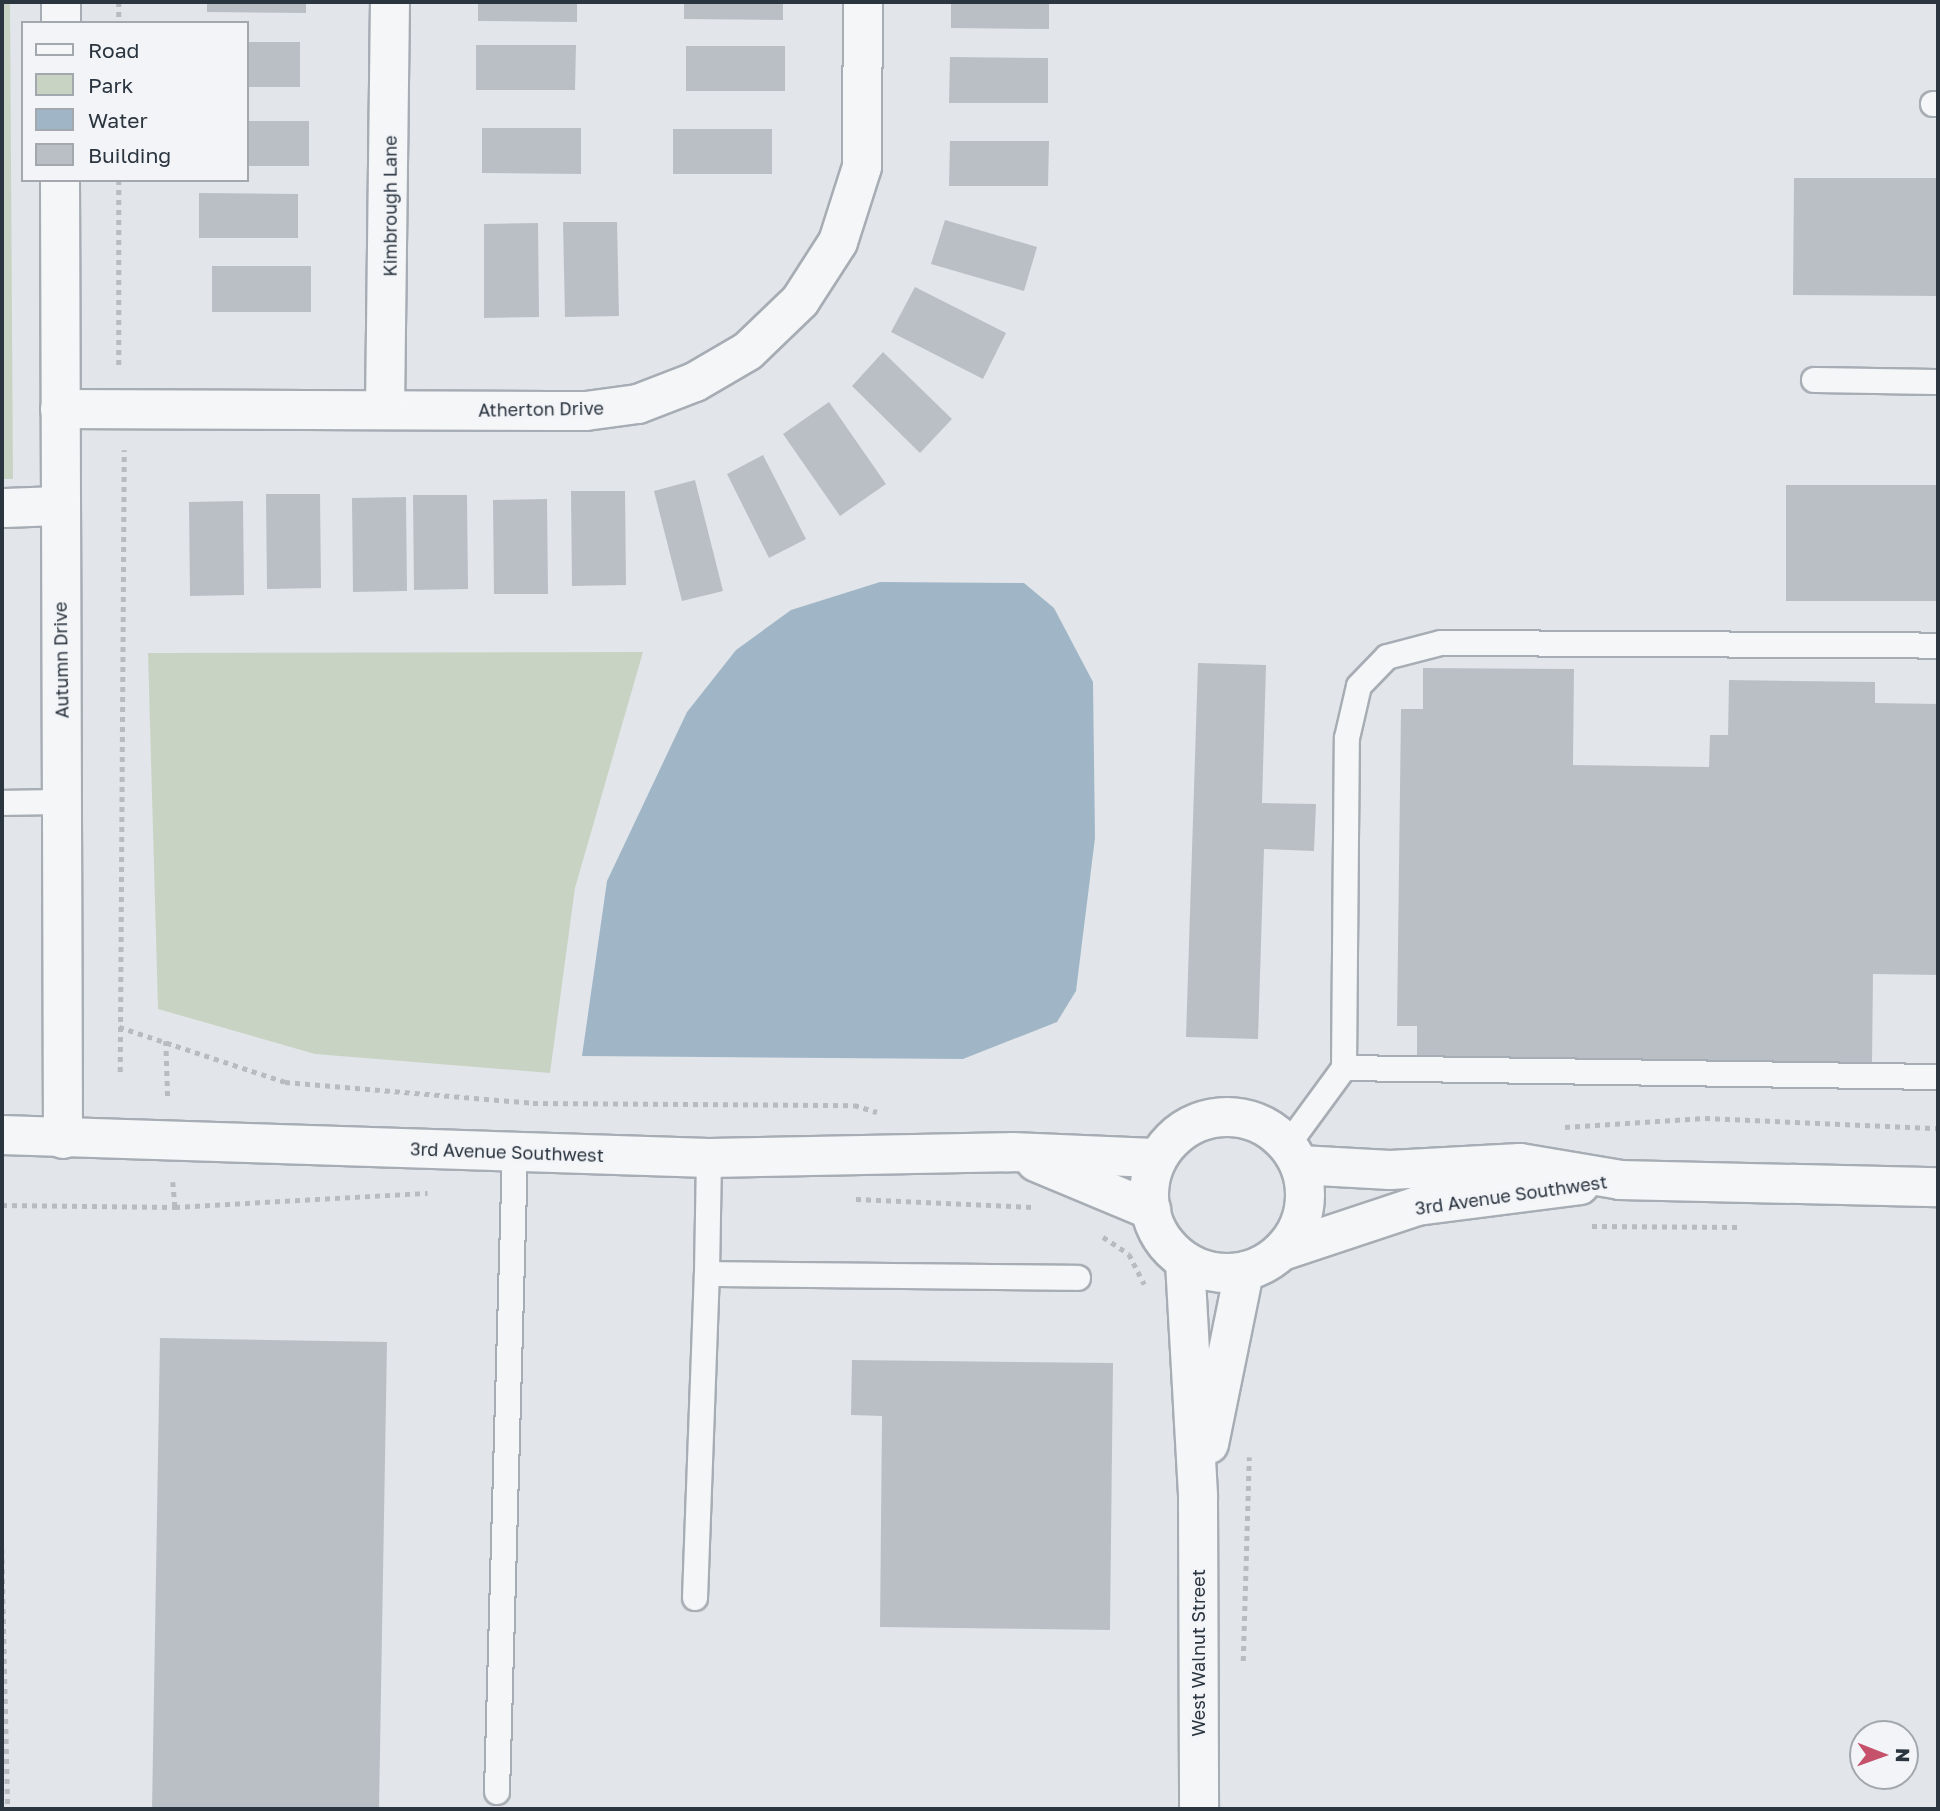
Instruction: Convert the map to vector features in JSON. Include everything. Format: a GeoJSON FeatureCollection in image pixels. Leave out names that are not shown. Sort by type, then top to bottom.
{"type":"FeatureCollection","features":[{"type":"Feature","properties":{"kind":"street"},"geometry":{"type":"LineString","coordinates":[[61,2],[61,21]]}},
{"type":"Feature","properties":{"kind":"street","name":"Kimbrough Lane"},"geometry":{"type":"LineString","coordinates":[[385,410],[390,2]]}},
{"type":"Feature","properties":{"kind":"street","name":"Atherton Drive"},"geometry":{"type":"LineString","coordinates":[[60,409],[586,411],[638,404],[695,383],[748,351],[800,301],[838,242],[862,167],[863,2]]}},
{"type":"Feature","properties":{"kind":"street","name":"Autumn Drive"},"geometry":{"type":"LineString","coordinates":[[61,182],[59,506],[63,802],[63,1139]]}},
{"type":"Feature","properties":{"kind":"street"},"geometry":{"type":"LineString","coordinates":[[2,508],[59,506]]}},
{"type":"Feature","properties":{"kind":"street"},"geometry":{"type":"LineString","coordinates":[[1224,1118],[1248,1120],[1293,1155],[1303,1211],[1282,1251],[1244,1272],[1204,1270],[1185,1262],[1166,1244],[1151,1210],[1154,1158],[1180,1133],[1224,1118]]}},
{"type":"Feature","properties":{"kind":"street","name":"3rd Avenue Southwest"},"geometry":{"type":"LineString","coordinates":[[2,1135],[63,1139],[709,1157],[1012,1152],[1154,1158]]}},
{"type":"Feature","properties":{"kind":"street","name":"3rd Avenue Southwest"},"geometry":{"type":"LineString","coordinates":[[1012,1152],[1151,1210]]}},
{"type":"Feature","properties":{"kind":"street","name":"3rd Avenue Southwest"},"geometry":{"type":"LineString","coordinates":[[1293,1155],[1390,1170],[1520,1163],[1620,1180],[1938,1187]]}},
{"type":"Feature","properties":{"kind":"street","name":"3rd Avenue Southwest"},"geometry":{"type":"LineString","coordinates":[[1282,1251],[1418,1206],[1620,1180]]}},
{"type":"Feature","properties":{"kind":"street","name":"West Walnut Street"},"geometry":{"type":"LineString","coordinates":[[1185,1262],[1198,1498],[1199,1809]]}},
{"type":"Feature","properties":{"kind":"street","name":"West Walnut Street"},"geometry":{"type":"LineString","coordinates":[[1198,1498],[1244,1272]]}},
{"type":"Feature","properties":{"kind":"lane"},"geometry":{"type":"LineString","coordinates":[[1814,380],[1938,382]]}},
{"type":"Feature","properties":{"kind":"lane"},"geometry":{"type":"LineString","coordinates":[[1293,1155],[1344,1068],[1347,738],[1359,686],[1387,657],[1441,643],[1938,646]]}},
{"type":"Feature","properties":{"kind":"lane"},"geometry":{"type":"LineString","coordinates":[[2,803],[63,802]]}},
{"type":"Feature","properties":{"kind":"lane"},"geometry":{"type":"LineString","coordinates":[[1344,1068],[1938,1077]]}},
{"type":"Feature","properties":{"kind":"lane"},"geometry":{"type":"LineString","coordinates":[[497,1792],[515,1153]]}},
{"type":"Feature","properties":{"kind":"lane"},"geometry":{"type":"LineString","coordinates":[[695,1598],[709,1157]]}},
{"type":"Feature","properties":{"kind":"lane"},"geometry":{"type":"LineString","coordinates":[[707,1274],[1078,1278]]}},
{"type":"Feature","properties":{"kind":"path"},"geometry":{"type":"LineString","coordinates":[[119,2],[119,21]]}},
{"type":"Feature","properties":{"kind":"path"},"geometry":{"type":"LineString","coordinates":[[119,182],[120,363]]}},
{"type":"Feature","properties":{"kind":"path"},"geometry":{"type":"LineString","coordinates":[[120,1072],[124,448]]}},
{"type":"Feature","properties":{"kind":"path"},"geometry":{"type":"LineString","coordinates":[[119,1027],[285,1082],[533,1103],[854,1105],[881,1113]]}},
{"type":"Feature","properties":{"kind":"path"},"geometry":{"type":"LineString","coordinates":[[1552,1128],[1705,1118],[1938,1128]]}},
{"type":"Feature","properties":{"kind":"path"},"geometry":{"type":"LineString","coordinates":[[2,1205],[175,1208],[432,1192]]}},
{"type":"Feature","properties":{"kind":"path"},"geometry":{"type":"LineString","coordinates":[[843,1199],[1046,1207]]}},
{"type":"Feature","properties":{"kind":"path"},"geometry":{"type":"LineString","coordinates":[[1581,1226],[1748,1227]]}},
{"type":"Feature","properties":{"kind":"path"},"geometry":{"type":"LineString","coordinates":[[1093,1230],[1129,1254]]}},
{"type":"Feature","properties":{"kind":"path"},"geometry":{"type":"LineString","coordinates":[[1242,1673],[1250,1441]]}},
{"type":"Feature","properties":{"kind":"path"},"geometry":{"type":"LineString","coordinates":[[2,1549],[8,1809]]}},
{"type":"Feature","properties":{"kind":"green space"},"geometry":{"type":"Polygon","coordinates":[[[2,2],[10,2],[13,479],[2,479],[2,2]]]}},
{"type":"Feature","properties":{"kind":"green space"},"geometry":{"type":"Polygon","coordinates":[[[643,652],[575,888],[550,1073],[315,1054],[158,1009],[148,653],[643,652]]]}},
{"type":"Feature","properties":{"kind":"water"},"geometry":{"type":"Polygon","coordinates":[[[880,582],[1024,583],[1054,608],[1093,682],[1095,838],[1076,991],[1057,1022],[963,1059],[582,1056],[607,881],[687,712],[736,650],[791,610],[880,582]]]}},
{"type":"Feature","properties":{"kind":"building"},"geometry":{"type":"Polygon","coordinates":[[[207,2],[306,2],[306,13],[207,12],[207,2]]]}},
{"type":"Feature","properties":{"kind":"building"},"geometry":{"type":"Polygon","coordinates":[[[478,2],[577,2],[577,22],[478,21],[478,2]]]}},
{"type":"Feature","properties":{"kind":"building"},"geometry":{"type":"Polygon","coordinates":[[[684,2],[783,2],[783,20],[684,19],[684,2]]]}},
{"type":"Feature","properties":{"kind":"building"},"geometry":{"type":"Polygon","coordinates":[[[951,2],[1049,2],[1049,29],[951,28],[951,2]]]}},
{"type":"Feature","properties":{"kind":"building"},"geometry":{"type":"Polygon","coordinates":[[[248,42],[300,42],[300,87],[248,87],[248,42]]]}},
{"type":"Feature","properties":{"kind":"building"},"geometry":{"type":"Polygon","coordinates":[[[476,45],[576,45],[575,90],[476,90],[476,45]]]}},
{"type":"Feature","properties":{"kind":"building"},"geometry":{"type":"Polygon","coordinates":[[[686,46],[785,46],[785,91],[686,91],[686,46]]]}},
{"type":"Feature","properties":{"kind":"building"},"geometry":{"type":"Polygon","coordinates":[[[950,57],[1048,58],[1048,103],[949,103],[950,57]]]}},
{"type":"Feature","properties":{"kind":"building"},"geometry":{"type":"Polygon","coordinates":[[[248,121],[309,121],[309,166],[248,166],[248,121]]]}},
{"type":"Feature","properties":{"kind":"building"},"geometry":{"type":"Polygon","coordinates":[[[482,128],[581,128],[581,174],[482,173],[482,128]]]}},
{"type":"Feature","properties":{"kind":"building"},"geometry":{"type":"Polygon","coordinates":[[[673,129],[772,129],[772,174],[673,174],[673,129]]]}},
{"type":"Feature","properties":{"kind":"building"},"geometry":{"type":"Polygon","coordinates":[[[950,141],[1049,141],[1048,186],[949,186],[950,141]]]}},
{"type":"Feature","properties":{"kind":"building"},"geometry":{"type":"Polygon","coordinates":[[[1794,178],[1938,178],[1938,296],[1793,295],[1794,178]]]}},
{"type":"Feature","properties":{"kind":"building"},"geometry":{"type":"Polygon","coordinates":[[[199,193],[298,194],[298,238],[199,238],[199,193]]]}},
{"type":"Feature","properties":{"kind":"building"},"geometry":{"type":"Polygon","coordinates":[[[945,220],[1037,247],[1024,291],[931,264],[945,220]]]}},
{"type":"Feature","properties":{"kind":"building"},"geometry":{"type":"Polygon","coordinates":[[[563,222],[617,222],[619,316],[565,317],[563,222]]]}},
{"type":"Feature","properties":{"kind":"building"},"geometry":{"type":"Polygon","coordinates":[[[538,223],[539,317],[484,318],[484,224],[538,223]]]}},
{"type":"Feature","properties":{"kind":"building"},"geometry":{"type":"Polygon","coordinates":[[[212,266],[311,266],[311,312],[212,312],[212,266]]]}},
{"type":"Feature","properties":{"kind":"building"},"geometry":{"type":"Polygon","coordinates":[[[915,287],[1006,333],[983,379],[891,332],[915,287]]]}},
{"type":"Feature","properties":{"kind":"building"},"geometry":{"type":"Polygon","coordinates":[[[883,352],[952,419],[920,453],[852,386],[883,352]]]}},
{"type":"Feature","properties":{"kind":"building"},"geometry":{"type":"Polygon","coordinates":[[[829,402],[886,484],[840,516],[783,434],[829,402]]]}},
{"type":"Feature","properties":{"kind":"building"},"geometry":{"type":"Polygon","coordinates":[[[763,455],[806,539],[769,558],[727,474],[763,455]]]}},
{"type":"Feature","properties":{"kind":"building"},"geometry":{"type":"Polygon","coordinates":[[[695,480],[723,591],[682,601],[654,491],[695,480]]]}},
{"type":"Feature","properties":{"kind":"building"},"geometry":{"type":"Polygon","coordinates":[[[1786,485],[1938,485],[1938,601],[1786,601],[1786,485]]]}},
{"type":"Feature","properties":{"kind":"building"},"geometry":{"type":"Polygon","coordinates":[[[571,491],[625,491],[626,585],[572,586],[571,491]]]}},
{"type":"Feature","properties":{"kind":"building"},"geometry":{"type":"Polygon","coordinates":[[[266,494],[320,494],[321,588],[267,589],[266,494]]]}},
{"type":"Feature","properties":{"kind":"building"},"geometry":{"type":"Polygon","coordinates":[[[413,495],[467,495],[468,589],[414,590],[413,495]]]}},
{"type":"Feature","properties":{"kind":"building"},"geometry":{"type":"Polygon","coordinates":[[[406,497],[407,591],[353,592],[352,498],[406,497]]]}},
{"type":"Feature","properties":{"kind":"building"},"geometry":{"type":"Polygon","coordinates":[[[547,499],[548,594],[494,594],[493,500],[547,499]]]}},
{"type":"Feature","properties":{"kind":"building"},"geometry":{"type":"Polygon","coordinates":[[[243,501],[244,595],[190,596],[189,502],[243,501]]]}},
{"type":"Feature","properties":{"kind":"building"},"geometry":{"type":"Polygon","coordinates":[[[1198,663],[1266,665],[1262,803],[1316,804],[1314,851],[1264,849],[1258,1039],[1186,1037],[1198,663]]]}},
{"type":"Feature","properties":{"kind":"building"},"geometry":{"type":"Polygon","coordinates":[[[1423,668],[1574,669],[1573,765],[1709,767],[1710,735],[1728,735],[1729,680],[1875,682],[1875,703],[1938,704],[1938,975],[1873,974],[1872,1063],[1417,1056],[1417,1026],[1397,1026],[1401,709],[1423,709],[1423,668]]]}},
{"type":"Feature","properties":{"kind":"building"},"geometry":{"type":"Polygon","coordinates":[[[160,1338],[387,1342],[379,1809],[152,1809],[160,1338]]]}},
{"type":"Feature","properties":{"kind":"building"},"geometry":{"type":"Polygon","coordinates":[[[852,1360],[1113,1363],[1110,1630],[880,1627],[882,1416],[851,1415],[852,1360]]]}}]}
